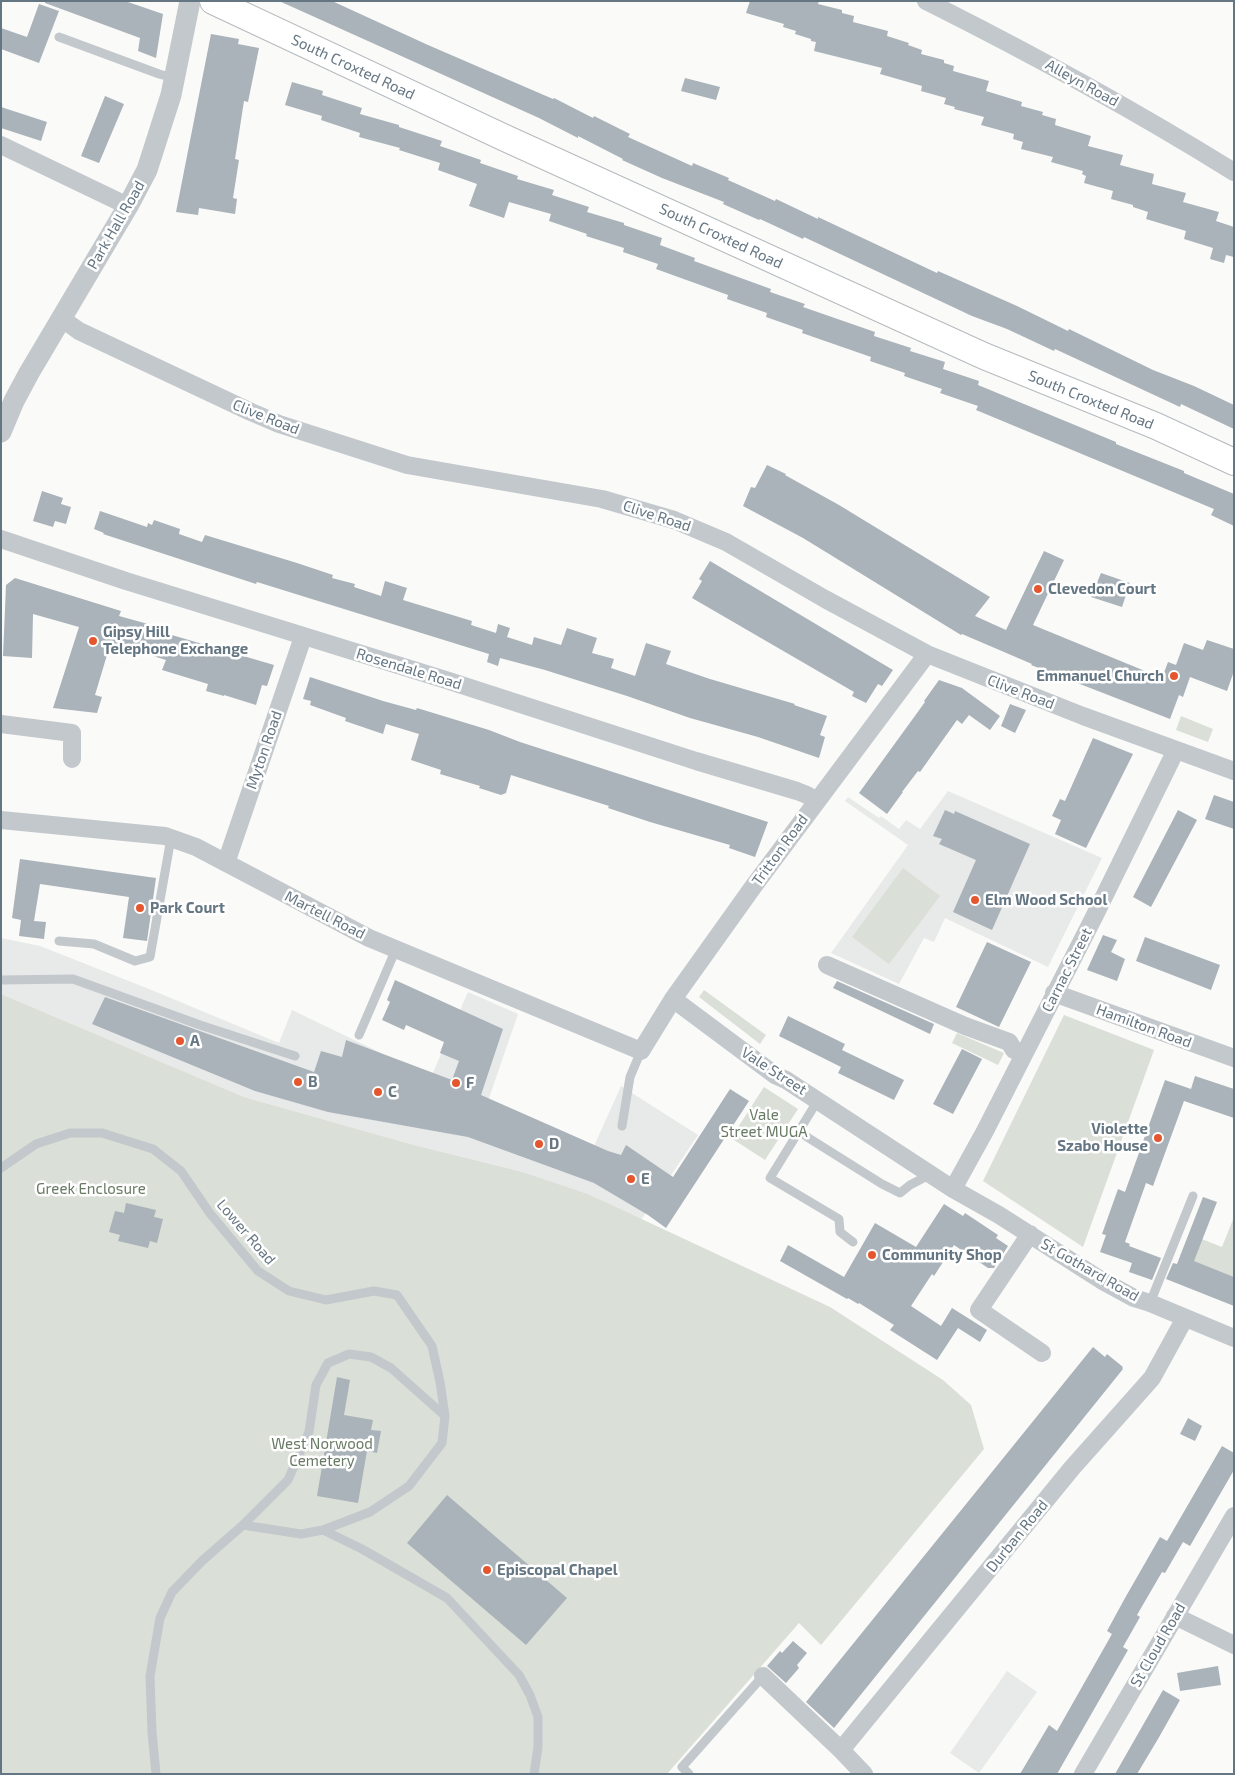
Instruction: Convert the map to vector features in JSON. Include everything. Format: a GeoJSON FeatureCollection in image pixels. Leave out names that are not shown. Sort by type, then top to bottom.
{"type":"FeatureCollection","features":[{"type":"Feature","properties":{"kind":"main road","name":"South Croxted Road"},"geometry":{"type":"LineString","coordinates":[[213,1],[496,133],[984,356],[1156,426],[1234,462]]}},
{"type":"Feature","properties":{"kind":"street","name":"Park Hall Road"},"geometry":{"type":"LineString","coordinates":[[1,432],[14,401],[147,170],[163,125],[175,78],[190,1]]}},
{"type":"Feature","properties":{"kind":"street","name":"Alleyn Road"},"geometry":{"type":"LineString","coordinates":[[926,1],[1062,71],[1234,172]]}},
{"type":"Feature","properties":{"kind":"street"},"geometry":{"type":"LineString","coordinates":[[1,145],[128,206]]}},
{"type":"Feature","properties":{"kind":"street","name":"Clive Road"},"geometry":{"type":"LineString","coordinates":[[61,318],[79,331],[251,412],[279,424],[350,448],[407,465],[602,499],[691,526],[732,545],[825,599],[927,654],[1083,716],[1234,772]]}},
{"type":"Feature","properties":{"kind":"street","name":"Rosendale Road"},"geometry":{"type":"LineString","coordinates":[[1,539],[126,581],[797,791],[808,795],[816,801]]}},
{"type":"Feature","properties":{"kind":"street","name":"Myton Road"},"geometry":{"type":"LineString","coordinates":[[226,863],[303,636]]}},
{"type":"Feature","properties":{"kind":"street","name":"Tritton Road"},"geometry":{"type":"LineString","coordinates":[[641,1051],[673,999],[816,801],[927,654]]}},
{"type":"Feature","properties":{"kind":"street"},"geometry":{"type":"LineString","coordinates":[[1,724],[72,732],[72,759]]}},
{"type":"Feature","properties":{"kind":"street","name":"Carnac Street"},"geometry":{"type":"LineString","coordinates":[[953,1189],[985,1131],[1054,993],[1096,915],[1176,750]]}},
{"type":"Feature","properties":{"kind":"street","name":"Martell Road"},"geometry":{"type":"LineString","coordinates":[[1,820],[165,836],[196,846],[369,938],[641,1051]]}},
{"type":"Feature","properties":{"kind":"street"},"geometry":{"type":"LineString","coordinates":[[827,965],[965,1026],[1010,1042],[1014,1050],[1024,1054]]}},
{"type":"Feature","properties":{"kind":"street","name":"Hamilton Road"},"geometry":{"type":"LineString","coordinates":[[1054,993],[1234,1058]]}},
{"type":"Feature","properties":{"kind":"street","name":"Vale Street"},"geometry":{"type":"LineString","coordinates":[[673,999],[775,1075],[818,1100],[953,1189]]}},
{"type":"Feature","properties":{"kind":"street","name":"St Gothard Road"},"geometry":{"type":"LineString","coordinates":[[953,1189],[1030,1234],[1101,1280],[1134,1298],[1234,1338]]}},
{"type":"Feature","properties":{"kind":"street"},"geometry":{"type":"LineString","coordinates":[[1030,1234],[979,1310],[1042,1353]]}},
{"type":"Feature","properties":{"kind":"street","name":"Durban Road"},"geometry":{"type":"LineString","coordinates":[[841,1750],[1072,1468],[1152,1378],[1185,1318]]}},
{"type":"Feature","properties":{"kind":"street","name":"St Cloud Road"},"geometry":{"type":"LineString","coordinates":[[1083,1774],[1234,1516]]}},
{"type":"Feature","properties":{"kind":"street"},"geometry":{"type":"LineString","coordinates":[[1175,1616],[1234,1645]]}},
{"type":"Feature","properties":{"kind":"street"},"geometry":{"type":"LineString","coordinates":[[763,1676],[864,1774]]}},
{"type":"Feature","properties":{"kind":"lane"},"geometry":{"type":"LineString","coordinates":[[59,37],[158,74],[175,78]]}},
{"type":"Feature","properties":{"kind":"lane"},"geometry":{"type":"LineString","coordinates":[[59,941],[94,944],[134,961],[150,956],[171,838]]}},
{"type":"Feature","properties":{"kind":"lane"},"geometry":{"type":"LineString","coordinates":[[359,1035],[396,949]]}},
{"type":"Feature","properties":{"kind":"lane"},"geometry":{"type":"LineString","coordinates":[[1,980],[73,979],[200,1025],[295,1056]]}},
{"type":"Feature","properties":{"kind":"lane"},"geometry":{"type":"LineString","coordinates":[[622,1126],[630,1078],[641,1051]]}},
{"type":"Feature","properties":{"kind":"lane"},"geometry":{"type":"LineString","coordinates":[[818,1100],[770,1178],[838,1219],[840,1232],[853,1242]]}},
{"type":"Feature","properties":{"kind":"lane"},"geometry":{"type":"LineString","coordinates":[[799,1131],[882,1184],[900,1193],[910,1185],[931,1174]]}},
{"type":"Feature","properties":{"kind":"lane","name":"Lower Road"},"geometry":{"type":"LineString","coordinates":[[1,1168],[36,1144],[70,1132],[102,1133],[153,1149],[181,1172],[209,1212],[258,1272],[289,1291],[326,1300],[374,1291],[397,1295],[432,1346],[445,1416],[442,1443],[409,1486],[370,1512],[323,1530],[301,1534],[243,1526]]}},
{"type":"Feature","properties":{"kind":"lane"},"geometry":{"type":"LineString","coordinates":[[1150,1303],[1193,1196]]}},
{"type":"Feature","properties":{"kind":"lane"},"geometry":{"type":"LineString","coordinates":[[156,1774],[150,1676],[160,1618],[172,1592],[202,1561],[243,1526],[288,1480],[309,1432],[316,1384],[328,1363],[349,1354],[371,1357],[391,1368],[445,1416]]}},
{"type":"Feature","properties":{"kind":"lane"},"geometry":{"type":"LineString","coordinates":[[323,1530],[362,1549],[447,1598],[518,1675],[530,1695],[538,1716],[538,1747],[534,1774]]}},
{"type":"Feature","properties":{"kind":"lane"},"geometry":{"type":"LineString","coordinates":[[689,1774],[682,1767],[763,1676]]}},
{"type":"Feature","properties":{"kind":"shaded area","name":"Elm Wood School"},"geometry":{"type":"Polygon","coordinates":[[[948,791],[1102,858],[1048,967],[945,918],[934,942],[924,938],[899,984],[831,953],[908,845],[845,801],[848,797],[899,829],[906,820],[920,829],[948,791]]]}},
{"type":"Feature","properties":{"kind":"shaded area"},"geometry":{"type":"Polygon","coordinates":[[[1,938],[40,946],[279,1043],[292,1010],[431,1077],[468,992],[518,1014],[488,1101],[594,1146],[621,1086],[698,1135],[641,1220],[588,1194],[523,1172],[414,1145],[244,1097],[1,994],[1,938]]]}},
{"type":"Feature","properties":{"kind":"shaded area"},"geometry":{"type":"Polygon","coordinates":[[[1007,1671],[1037,1692],[979,1773],[950,1753],[1007,1671]]]}},
{"type":"Feature","properties":{"kind":"green space"},"geometry":{"type":"Polygon","coordinates":[[[1181,716],[1213,729],[1208,742],[1176,730],[1181,716]]]}},
{"type":"Feature","properties":{"kind":"green space"},"geometry":{"type":"Polygon","coordinates":[[[903,868],[940,896],[889,964],[852,937],[903,868]]]}},
{"type":"Feature","properties":{"kind":"green space"},"geometry":{"type":"Polygon","coordinates":[[[704,990],[766,1035],[760,1044],[699,997],[704,990]]]}},
{"type":"Feature","properties":{"kind":"green space","name":"West Norwood Cemetery"},"geometry":{"type":"Polygon","coordinates":[[[1,994],[244,1097],[414,1145],[523,1172],[588,1194],[830,1307],[943,1380],[971,1405],[984,1449],[821,1645],[799,1623],[667,1774],[1,1774],[1,994]]]}},
{"type":"Feature","properties":{"kind":"green space"},"geometry":{"type":"Polygon","coordinates":[[[1064,1015],[1154,1050],[1083,1247],[983,1181],[1064,1015]]]}},
{"type":"Feature","properties":{"kind":"green space"},"geometry":{"type":"Polygon","coordinates":[[[957,1033],[1004,1053],[998,1065],[952,1043],[957,1033]]]}},
{"type":"Feature","properties":{"kind":"green space","name":"Vale Street MUGA"},"geometry":{"type":"Polygon","coordinates":[[[764,1087],[798,1109],[765,1160],[731,1138],[764,1087]]]}},
{"type":"Feature","properties":{"kind":"green space"},"geometry":{"type":"Polygon","coordinates":[[[1234,1217],[1234,1277],[1180,1256],[1189,1234],[1222,1247],[1234,1217]]]}},
{"type":"Feature","properties":{"kind":"building"},"geometry":{"type":"Polygon","coordinates":[[[45,1],[125,1],[163,14],[156,58],[138,51],[140,38],[45,3],[45,1]]]}},
{"type":"Feature","properties":{"kind":"building"},"geometry":{"type":"Polygon","coordinates":[[[279,1],[332,1],[428,45],[554,98],[630,134],[628,137],[692,166],[693,163],[729,178],[728,180],[775,201],[776,199],[818,219],[818,217],[937,273],[938,271],[1068,331],[1069,329],[1153,370],[1194,386],[1234,405],[1234,429],[1181,404],[1180,407],[1055,349],[1054,351],[1007,329],[972,316],[804,237],[803,239],[723,204],[724,202],[662,178],[622,160],[578,136],[578,138],[539,118],[279,1]]]}},
{"type":"Feature","properties":{"kind":"building"},"geometry":{"type":"Polygon","coordinates":[[[750,1],[819,1],[818,4],[842,10],[842,13],[854,16],[853,22],[888,31],[887,36],[909,43],[908,45],[922,50],[921,54],[944,60],[944,63],[954,66],[953,71],[989,81],[986,91],[1022,102],[1021,106],[1043,112],[1042,115],[1056,119],[1055,125],[1091,136],[1088,146],[1123,155],[1120,165],[1154,174],[1152,184],[1186,193],[1183,202],[1219,212],[1216,221],[1234,227],[1234,257],[1226,255],[1224,263],[1210,259],[1213,248],[1184,239],[1186,231],[1146,219],[1148,212],[1133,207],[1133,205],[1111,199],[1113,191],[1084,183],[1086,176],[1082,174],[1083,171],[1051,162],[1053,157],[1021,149],[1023,142],[1013,139],[1014,134],[981,125],[984,117],[954,109],[955,107],[944,104],[946,98],[921,91],[922,86],[880,74],[882,68],[814,51],[816,42],[811,41],[811,39],[795,34],[796,31],[783,27],[784,24],[746,13],[750,1]]]}},
{"type":"Feature","properties":{"kind":"building"},"geometry":{"type":"Polygon","coordinates":[[[39,4],[59,11],[39,63],[1,49],[1,28],[27,37],[39,4]]]}},
{"type":"Feature","properties":{"kind":"building"},"geometry":{"type":"Polygon","coordinates":[[[211,34],[239,39],[238,44],[259,48],[248,102],[244,101],[235,159],[239,160],[233,198],[237,199],[235,214],[199,208],[198,215],[176,212],[211,34]]]}},
{"type":"Feature","properties":{"kind":"building"},"geometry":{"type":"Polygon","coordinates":[[[685,78],[720,87],[716,100],[681,91],[685,78]]]}},
{"type":"Feature","properties":{"kind":"building"},"geometry":{"type":"Polygon","coordinates":[[[292,82],[323,91],[322,95],[362,108],[360,114],[399,125],[399,127],[442,141],[440,146],[481,160],[480,163],[518,176],[517,179],[554,190],[552,195],[589,207],[587,212],[624,223],[624,225],[662,238],[660,245],[695,258],[694,261],[771,289],[770,292],[805,304],[803,307],[875,332],[874,336],[911,348],[910,351],[945,362],[943,369],[979,381],[978,385],[1116,442],[1116,444],[1184,471],[1184,473],[1234,494],[1234,526],[1211,515],[1214,509],[976,410],[978,406],[940,393],[942,389],[904,376],[905,373],[870,361],[871,357],[802,333],[803,330],[766,317],[767,313],[727,299],[728,295],[656,269],[658,264],[623,252],[624,248],[586,236],[587,234],[549,221],[551,214],[509,202],[504,218],[469,206],[477,184],[438,170],[440,163],[399,150],[400,148],[359,137],[360,133],[321,120],[322,116],[285,105],[292,82]]]}},
{"type":"Feature","properties":{"kind":"building"},"geometry":{"type":"Polygon","coordinates":[[[105,96],[124,104],[99,163],[81,156],[105,96]]]}},
{"type":"Feature","properties":{"kind":"building"},"geometry":{"type":"Polygon","coordinates":[[[1,107],[47,122],[41,141],[1,128],[1,107]]]}},
{"type":"Feature","properties":{"kind":"building"},"geometry":{"type":"Polygon","coordinates":[[[767,465],[839,505],[990,597],[975,616],[1006,630],[1044,551],[1064,560],[1033,625],[1162,678],[1168,662],[1176,665],[1184,643],[1203,650],[1207,640],[1234,649],[1234,671],[1227,691],[1190,677],[1183,697],[1179,695],[1170,719],[1031,665],[961,635],[803,538],[743,506],[751,487],[755,488],[767,465]]]}},
{"type":"Feature","properties":{"kind":"building"},"geometry":{"type":"Polygon","coordinates":[[[42,491],[63,498],[61,504],[71,507],[66,524],[55,521],[53,527],[33,521],[42,491]]]}},
{"type":"Feature","properties":{"kind":"building"},"geometry":{"type":"Polygon","coordinates":[[[100,511],[147,527],[148,523],[152,525],[154,520],[180,529],[179,534],[202,542],[205,535],[333,575],[332,578],[355,584],[354,587],[381,596],[385,581],[407,588],[403,600],[472,621],[471,625],[496,633],[498,624],[510,628],[507,637],[532,645],[534,637],[561,645],[567,628],[597,638],[592,653],[614,659],[611,668],[635,676],[646,643],[671,651],[666,664],[795,704],[827,716],[820,735],[825,737],[819,758],[545,670],[500,658],[498,666],[487,662],[489,654],[257,582],[256,584],[103,534],[94,529],[100,511]]]}},
{"type":"Feature","properties":{"kind":"building"},"geometry":{"type":"Polygon","coordinates":[[[710,561],[893,670],[882,686],[878,684],[866,703],[852,696],[854,692],[692,598],[702,581],[699,579],[710,561]]]}},
{"type":"Feature","properties":{"kind":"building"},"geometry":{"type":"Polygon","coordinates":[[[1101,573],[1130,583],[1122,607],[1091,597],[1101,573]]]}},
{"type":"Feature","properties":{"kind":"building"},"geometry":{"type":"Polygon","coordinates":[[[15,578],[121,611],[119,616],[166,629],[165,633],[274,665],[267,686],[262,685],[256,705],[206,691],[208,684],[162,670],[166,660],[110,645],[95,695],[102,697],[97,713],[53,708],[79,627],[33,614],[32,658],[3,656],[6,585],[15,578]]]}},
{"type":"Feature","properties":{"kind":"building"},"geometry":{"type":"Polygon","coordinates":[[[310,677],[383,701],[416,710],[417,708],[489,730],[520,742],[768,822],[755,857],[729,848],[730,845],[650,822],[608,808],[609,806],[511,775],[506,793],[501,795],[479,788],[480,786],[440,774],[441,770],[411,760],[419,734],[386,724],[383,734],[345,721],[346,718],[310,705],[311,701],[303,699],[310,677]]]}},
{"type":"Feature","properties":{"kind":"building"},"geometry":{"type":"Polygon","coordinates":[[[939,680],[962,688],[1000,716],[990,730],[969,715],[962,724],[957,720],[887,814],[859,793],[939,680]]]}},
{"type":"Feature","properties":{"kind":"building"},"geometry":{"type":"Polygon","coordinates":[[[1010,704],[1026,710],[1015,733],[1001,726],[1010,704]]]}},
{"type":"Feature","properties":{"kind":"building"},"geometry":{"type":"Polygon","coordinates":[[[1093,738],[1133,754],[1086,848],[1055,834],[1061,820],[1052,816],[1060,799],[1065,801],[1093,738]]]}},
{"type":"Feature","properties":{"kind":"building"},"geometry":{"type":"Polygon","coordinates":[[[1214,795],[1234,802],[1234,829],[1205,819],[1214,795]]]}},
{"type":"Feature","properties":{"kind":"building"},"geometry":{"type":"Polygon","coordinates":[[[945,810],[954,814],[955,811],[1030,844],[992,930],[953,912],[976,860],[939,844],[942,839],[933,836],[945,810]]]}},
{"type":"Feature","properties":{"kind":"building"},"geometry":{"type":"Polygon","coordinates":[[[1178,810],[1197,820],[1151,907],[1133,897],[1178,810]]]}},
{"type":"Feature","properties":{"kind":"building","name":"Park Court"},"geometry":{"type":"Polygon","coordinates":[[[20,859],[156,878],[147,941],[123,938],[129,897],[40,884],[34,921],[46,922],[44,939],[19,936],[21,920],[12,918],[20,859]]]}},
{"type":"Feature","properties":{"kind":"building"},"geometry":{"type":"Polygon","coordinates":[[[1103,935],[1117,940],[1111,952],[1125,959],[1117,981],[1087,970],[1103,935]]]}},
{"type":"Feature","properties":{"kind":"building"},"geometry":{"type":"Polygon","coordinates":[[[1145,937],[1220,965],[1211,990],[1136,961],[1145,937]]]}},
{"type":"Feature","properties":{"kind":"building"},"geometry":{"type":"Polygon","coordinates":[[[987,942],[1031,962],[999,1027],[956,1007],[987,942]]]}},
{"type":"Feature","properties":{"kind":"building"},"geometry":{"type":"Polygon","coordinates":[[[395,980],[503,1029],[481,1095],[608,1151],[621,1155],[626,1145],[673,1177],[730,1089],[749,1101],[666,1228],[594,1183],[468,1137],[328,1112],[255,1091],[92,1024],[105,997],[314,1072],[321,1051],[342,1057],[346,1040],[452,1080],[459,1061],[440,1053],[444,1042],[406,1025],[404,1030],[382,1020],[390,1002],[387,1000],[395,980]]]}},
{"type":"Feature","properties":{"kind":"building"},"geometry":{"type":"Polygon","coordinates":[[[837,981],[934,1024],[930,1034],[833,988],[837,981]]]}},
{"type":"Feature","properties":{"kind":"building"},"geometry":{"type":"Polygon","coordinates":[[[788,1016],[845,1044],[842,1050],[904,1080],[894,1100],[838,1073],[841,1067],[779,1036],[788,1016]]]}},
{"type":"Feature","properties":{"kind":"building"},"geometry":{"type":"Polygon","coordinates":[[[962,1049],[982,1059],[953,1114],[933,1104],[962,1049]]]}},
{"type":"Feature","properties":{"kind":"building"},"geometry":{"type":"Polygon","coordinates":[[[1195,1076],[1234,1089],[1234,1118],[1184,1101],[1153,1186],[1146,1183],[1125,1242],[1130,1244],[1129,1246],[1161,1258],[1152,1280],[1129,1272],[1132,1263],[1100,1252],[1106,1235],[1102,1234],[1118,1189],[1125,1192],[1165,1080],[1191,1089],[1195,1076]]]}},
{"type":"Feature","properties":{"kind":"building"},"geometry":{"type":"Polygon","coordinates":[[[1203,1197],[1217,1202],[1194,1261],[1234,1277],[1234,1306],[1166,1279],[1173,1263],[1177,1264],[1203,1197]]]}},
{"type":"Feature","properties":{"kind":"building"},"geometry":{"type":"Polygon","coordinates":[[[126,1203],[156,1210],[154,1217],[163,1219],[157,1243],[150,1241],[148,1248],[118,1241],[120,1235],[109,1232],[115,1211],[124,1213],[126,1203]]]}},
{"type":"Feature","properties":{"kind":"building"},"geometry":{"type":"Polygon","coordinates":[[[944,1204],[963,1216],[965,1213],[998,1235],[996,1238],[1008,1246],[994,1268],[988,1268],[954,1245],[934,1276],[932,1274],[911,1306],[941,1326],[952,1308],[987,1330],[980,1342],[958,1328],[937,1360],[890,1330],[894,1325],[859,1303],[847,1299],[780,1261],[788,1245],[844,1277],[875,1223],[916,1247],[944,1204]]]}},
{"type":"Feature","properties":{"kind":"building"},"geometry":{"type":"Polygon","coordinates":[[[1093,1347],[1105,1357],[1107,1354],[1123,1369],[834,1728],[806,1702],[1093,1347]]]}},
{"type":"Feature","properties":{"kind":"building"},"geometry":{"type":"Polygon","coordinates":[[[337,1377],[350,1380],[344,1415],[373,1420],[371,1430],[381,1431],[377,1453],[367,1451],[358,1503],[317,1496],[337,1377]]]}},
{"type":"Feature","properties":{"kind":"building"},"geometry":{"type":"Polygon","coordinates":[[[1188,1418],[1202,1426],[1195,1441],[1180,1434],[1188,1418]]]}},
{"type":"Feature","properties":{"kind":"building"},"geometry":{"type":"Polygon","coordinates":[[[1222,1446],[1234,1453],[1234,1470],[1190,1546],[1183,1542],[1165,1573],[1162,1572],[1137,1615],[1140,1617],[1123,1647],[1128,1650],[1057,1774],[1020,1774],[1049,1725],[1057,1731],[1112,1634],[1107,1631],[1160,1537],[1167,1541],[1222,1446]]]}},
{"type":"Feature","properties":{"kind":"building","name":"Episcopal Chapel"},"geometry":{"type":"Polygon","coordinates":[[[447,1495],[567,1598],[526,1645],[407,1543],[447,1495]]]}},
{"type":"Feature","properties":{"kind":"building"},"geometry":{"type":"Polygon","coordinates":[[[793,1641],[807,1653],[797,1665],[799,1668],[786,1683],[767,1666],[780,1651],[782,1653],[793,1641]]]}},
{"type":"Feature","properties":{"kind":"building"},"geometry":{"type":"Polygon","coordinates":[[[1218,1666],[1221,1685],[1180,1691],[1177,1673],[1218,1666]]]}},
{"type":"Feature","properties":{"kind":"building"},"geometry":{"type":"Polygon","coordinates":[[[1163,1690],[1180,1700],[1158,1739],[1137,1774],[1115,1774],[1163,1690]]]}},
{"type":"Feature","properties":{"kind":"place","name":"Clevedon Court"},"geometry":{"type":"Point","coordinates":[1038,589]}},
{"type":"Feature","properties":{"kind":"place","name":"Gipsy Hill Telephone Exchange"},"geometry":{"type":"Point","coordinates":[93,641]}},
{"type":"Feature","properties":{"kind":"place","name":"Emmanuel Church"},"geometry":{"type":"Point","coordinates":[1174,676]}},
{"type":"Feature","properties":{"kind":"place","name":"Elm Wood School"},"geometry":{"type":"Point","coordinates":[975,900]}},
{"type":"Feature","properties":{"kind":"place","name":"Park Court"},"geometry":{"type":"Point","coordinates":[140,908]}},
{"type":"Feature","properties":{"kind":"place","name":"A"},"geometry":{"type":"Point","coordinates":[180,1041]}},
{"type":"Feature","properties":{"kind":"place","name":"B"},"geometry":{"type":"Point","coordinates":[298,1082]}},
{"type":"Feature","properties":{"kind":"place","name":"F"},"geometry":{"type":"Point","coordinates":[456,1083]}},
{"type":"Feature","properties":{"kind":"place","name":"C"},"geometry":{"type":"Point","coordinates":[378,1092]}},
{"type":"Feature","properties":{"kind":"place","name":"Violette Szabo House"},"geometry":{"type":"Point","coordinates":[1158,1138]}},
{"type":"Feature","properties":{"kind":"place","name":"D"},"geometry":{"type":"Point","coordinates":[539,1144]}},
{"type":"Feature","properties":{"kind":"place","name":"E"},"geometry":{"type":"Point","coordinates":[631,1179]}},
{"type":"Feature","properties":{"kind":"place","name":"Community Shop"},"geometry":{"type":"Point","coordinates":[872,1255]}},
{"type":"Feature","properties":{"kind":"place","name":"Episcopal Chapel"},"geometry":{"type":"Point","coordinates":[487,1570]}},
{"type":"Feature","properties":{"kind":"park label","name":"Greek Enclosure"},"geometry":{"type":"Point","coordinates":[91,1189]}}]}
